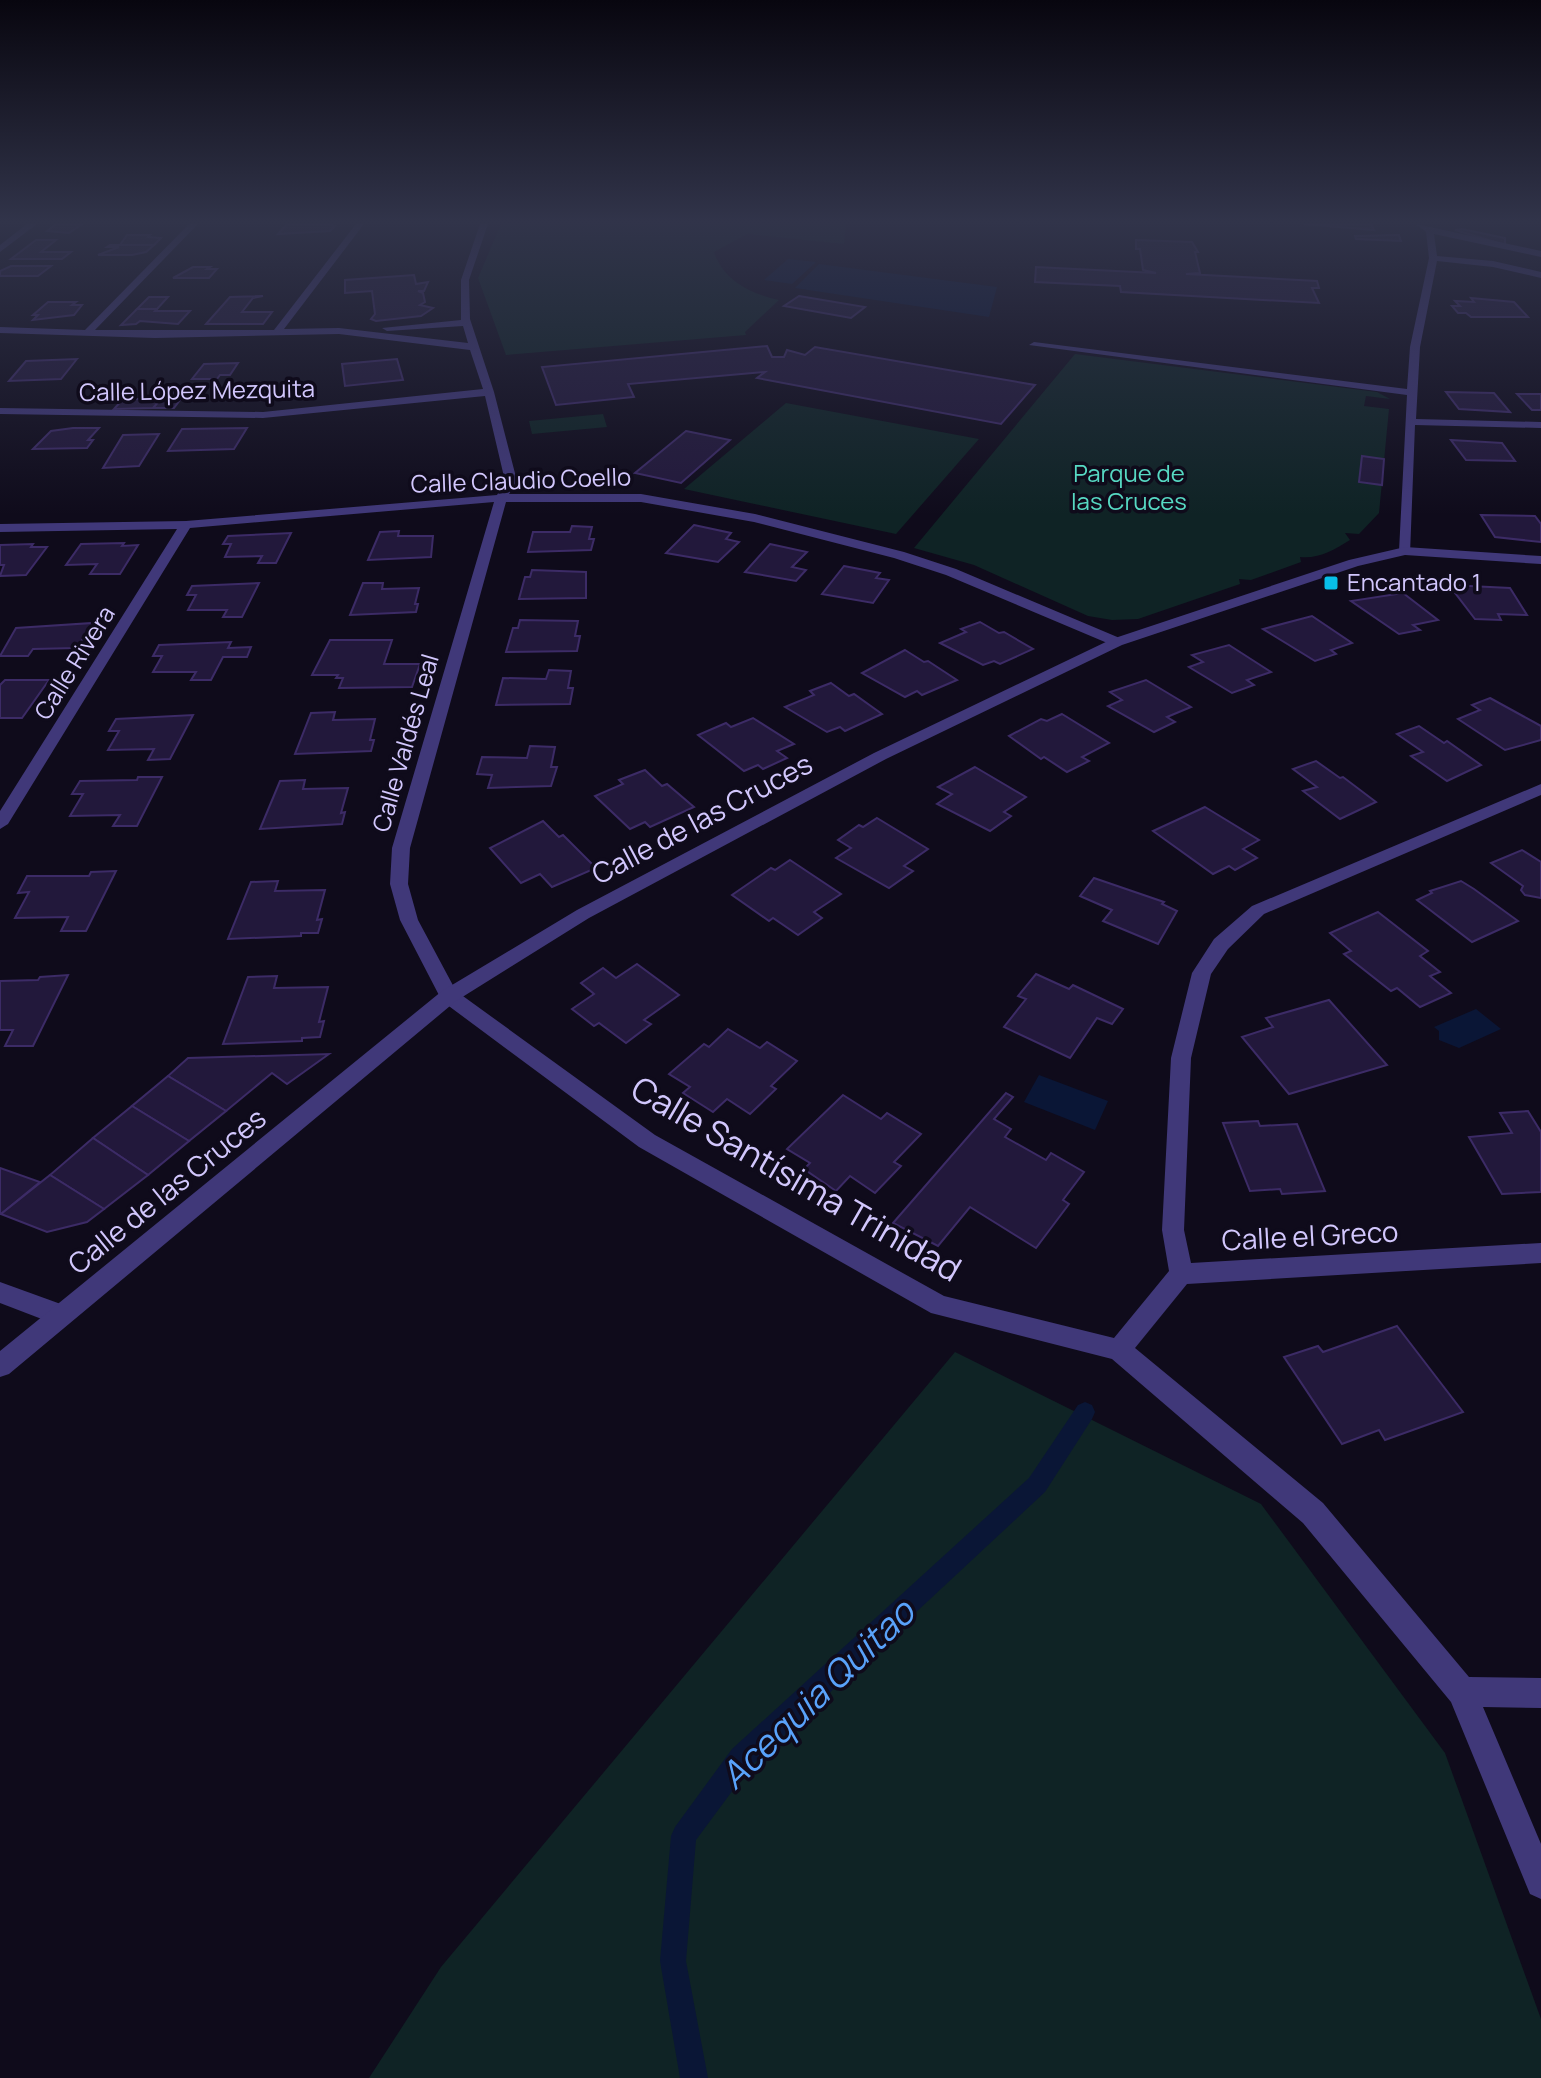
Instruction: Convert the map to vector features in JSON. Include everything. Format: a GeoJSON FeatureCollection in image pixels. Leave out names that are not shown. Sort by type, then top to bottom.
{"type":"FeatureCollection","features":[{"type":"Feature","properties":{"kind":"street"},"geometry":{"type":"LineString","coordinates":[[87,333],[99,321]]}},
{"type":"Feature","properties":{"kind":"street"},"geometry":{"type":"LineString","coordinates":[[276,334],[286,321]]}},
{"type":"Feature","properties":{"kind":"street"},"geometry":{"type":"LineString","coordinates":[[1405,551],[1415,347],[1420,321]]}},
{"type":"Feature","properties":{"kind":"street"},"geometry":{"type":"LineString","coordinates":[[0,330],[276,334],[466,323]]}},
{"type":"Feature","properties":{"kind":"street","name":"Calle Valdés Leal"},"geometry":{"type":"LineString","coordinates":[[449,996],[409,920],[399,884],[401,848],[501,498],[511,481],[489,392],[466,323]]}},
{"type":"Feature","properties":{"kind":"street"},"geometry":{"type":"LineString","coordinates":[[388,337],[406,327]]}},
{"type":"Feature","properties":{"kind":"street"},"geometry":{"type":"LineString","coordinates":[[339,331],[473,347]]}},
{"type":"Feature","properties":{"kind":"street"},"geometry":{"type":"LineString","coordinates":[[1034,345],[1414,393]]}},
{"type":"Feature","properties":{"kind":"street","name":"Calle López Mezquita"},"geometry":{"type":"LineString","coordinates":[[0,411],[263,415],[489,392]]}},
{"type":"Feature","properties":{"kind":"street"},"geometry":{"type":"LineString","coordinates":[[1412,422],[1541,425]]}},
{"type":"Feature","properties":{"kind":"street","name":"Calle Claudio Coello"},"geometry":{"type":"LineString","coordinates":[[0,528],[186,525],[501,498],[641,498],[755,518],[864,545],[951,572],[1117,642]]}},
{"type":"Feature","properties":{"kind":"street","name":"Calle Rivera"},"geometry":{"type":"LineString","coordinates":[[0,824],[186,525]]}},
{"type":"Feature","properties":{"kind":"street","name":"Calle de las Cruces"},"geometry":{"type":"LineString","coordinates":[[0,1366],[449,996],[583,914],[866,763],[1117,642],[1354,563],[1405,551],[1541,560]]}},
{"type":"Feature","properties":{"kind":"street"},"geometry":{"type":"LineString","coordinates":[[1119,1350],[1181,1274],[1173,1230],[1181,1058],[1202,973],[1221,944],[1258,910],[1541,789]]}},
{"type":"Feature","properties":{"kind":"street","name":"Calle Santísima Trinidad"},"geometry":{"type":"LineString","coordinates":[[449,996],[647,1141],[939,1305],[1119,1350],[1313,1513],[1462,1692],[1541,1883]]}},
{"type":"Feature","properties":{"kind":"street","name":"Calle el Greco"},"geometry":{"type":"LineString","coordinates":[[1181,1274],[1541,1253]]}},
{"type":"Feature","properties":{"kind":"street"},"geometry":{"type":"LineString","coordinates":[[0,1292],[60,1315]]}},
{"type":"Feature","properties":{"kind":"street"},"geometry":{"type":"LineString","coordinates":[[1462,1692],[1541,1693]]}},
{"type":"Feature","properties":{"kind":"green space"},"geometry":{"type":"Polygon","coordinates":[[[494,321],[757,321],[745,332],[746,335],[506,355],[494,321]]]}},
{"type":"Feature","properties":{"kind":"green space","name":"Parque de las Cruces"},"geometry":{"type":"Polygon","coordinates":[[[1075,354],[1377,392],[1390,399],[1366,396],[1364,406],[1389,409],[1379,513],[1359,534],[1345,533],[1350,540],[1326,553],[1300,557],[1301,562],[1251,580],[1239,579],[1240,584],[1138,619],[1112,620],[1088,616],[974,565],[914,548],[1075,354]]]}},
{"type":"Feature","properties":{"kind":"green space"},"geometry":{"type":"Polygon","coordinates":[[[786,403],[979,439],[896,534],[684,489],[786,403]]]}},
{"type":"Feature","properties":{"kind":"green space"},"geometry":{"type":"Polygon","coordinates":[[[603,414],[607,427],[532,434],[529,421],[603,414]]]}},
{"type":"Feature","properties":{"kind":"green space"},"geometry":{"type":"Polygon","coordinates":[[[955,1352],[1261,1504],[1445,1753],[1541,2019],[1541,2078],[369,2078],[441,1967],[955,1352]]]}},
{"type":"Feature","properties":{"kind":"water"},"geometry":{"type":"Polygon","coordinates":[[[1476,1009],[1501,1029],[1459,1048],[1439,1040],[1439,1031],[1434,1027],[1476,1009]]]}},
{"type":"Feature","properties":{"kind":"water"},"geometry":{"type":"Polygon","coordinates":[[[1039,1075],[1108,1101],[1095,1130],[1024,1102],[1039,1075]]]}},
{"type":"Feature","properties":{"kind":"building"},"geometry":{"type":"Polygon","coordinates":[[[125,321],[181,321],[178,324],[140,321],[121,325],[125,321]]]}},
{"type":"Feature","properties":{"kind":"building"},"geometry":{"type":"Polygon","coordinates":[[[209,321],[265,321],[263,324],[206,324],[209,321]]]}},
{"type":"Feature","properties":{"kind":"building"},"geometry":{"type":"Polygon","coordinates":[[[767,346],[772,357],[784,357],[787,350],[805,355],[815,347],[1035,385],[1001,424],[757,378],[765,372],[628,384],[634,397],[556,405],[542,367],[767,346]]]}},
{"type":"Feature","properties":{"kind":"building"},"geometry":{"type":"Polygon","coordinates":[[[77,359],[61,379],[9,381],[26,361],[77,359]]]}},
{"type":"Feature","properties":{"kind":"building"},"geometry":{"type":"Polygon","coordinates":[[[397,359],[403,380],[345,386],[342,364],[397,359]]]}},
{"type":"Feature","properties":{"kind":"building"},"geometry":{"type":"Polygon","coordinates":[[[238,363],[230,375],[220,375],[217,379],[192,379],[204,364],[238,363]]]}},
{"type":"Feature","properties":{"kind":"building"},"geometry":{"type":"Polygon","coordinates":[[[168,389],[188,389],[174,408],[153,408],[168,389]]]}},
{"type":"Feature","properties":{"kind":"building"},"geometry":{"type":"Polygon","coordinates":[[[1446,392],[1494,393],[1510,412],[1459,409],[1446,392]]]}},
{"type":"Feature","properties":{"kind":"building"},"geometry":{"type":"Polygon","coordinates":[[[1517,394],[1541,394],[1541,410],[1532,410],[1517,394]]]}},
{"type":"Feature","properties":{"kind":"building"},"geometry":{"type":"Polygon","coordinates":[[[123,399],[161,399],[153,408],[114,409],[123,399]]]}},
{"type":"Feature","properties":{"kind":"building"},"geometry":{"type":"Polygon","coordinates":[[[99,428],[88,440],[93,440],[87,448],[33,449],[51,431],[99,428]]]}},
{"type":"Feature","properties":{"kind":"building"},"geometry":{"type":"Polygon","coordinates":[[[247,428],[234,449],[168,451],[182,429],[247,428]]]}},
{"type":"Feature","properties":{"kind":"building"},"geometry":{"type":"Polygon","coordinates":[[[686,431],[730,440],[681,483],[635,473],[686,431]]]}},
{"type":"Feature","properties":{"kind":"building"},"geometry":{"type":"Polygon","coordinates":[[[159,434],[139,466],[103,468],[123,435],[159,434]]]}},
{"type":"Feature","properties":{"kind":"building"},"geometry":{"type":"Polygon","coordinates":[[[1451,440],[1502,443],[1515,461],[1466,460],[1451,440]]]}},
{"type":"Feature","properties":{"kind":"building"},"geometry":{"type":"Polygon","coordinates":[[[1362,456],[1384,459],[1382,485],[1359,482],[1362,456]]]}},
{"type":"Feature","properties":{"kind":"building"},"geometry":{"type":"Polygon","coordinates":[[[1481,515],[1535,516],[1541,524],[1541,542],[1495,537],[1481,515]]]}},
{"type":"Feature","properties":{"kind":"building"},"geometry":{"type":"Polygon","coordinates":[[[694,525],[731,533],[726,539],[739,542],[718,562],[666,553],[694,525]]]}},
{"type":"Feature","properties":{"kind":"building"},"geometry":{"type":"Polygon","coordinates":[[[572,526],[592,527],[589,539],[594,539],[591,550],[528,552],[533,532],[570,532],[572,526]]]}},
{"type":"Feature","properties":{"kind":"building"},"geometry":{"type":"Polygon","coordinates":[[[399,531],[398,536],[433,536],[431,557],[368,560],[380,532],[399,531]]]}},
{"type":"Feature","properties":{"kind":"building"},"geometry":{"type":"Polygon","coordinates":[[[291,533],[276,563],[258,563],[262,556],[225,557],[231,544],[223,544],[228,536],[291,533]]]}},
{"type":"Feature","properties":{"kind":"building"},"geometry":{"type":"Polygon","coordinates":[[[124,543],[122,546],[138,545],[120,574],[90,574],[97,564],[66,565],[81,544],[124,543]]]}},
{"type":"Feature","properties":{"kind":"building"},"geometry":{"type":"Polygon","coordinates":[[[33,544],[31,547],[47,547],[26,575],[0,576],[4,565],[0,565],[0,545],[33,544]]]}},
{"type":"Feature","properties":{"kind":"building"},"geometry":{"type":"Polygon","coordinates":[[[770,544],[807,552],[792,567],[806,570],[796,581],[745,572],[770,544]]]}},
{"type":"Feature","properties":{"kind":"building"},"geometry":{"type":"Polygon","coordinates":[[[844,566],[880,573],[876,578],[889,580],[873,603],[822,594],[844,566]]]}},
{"type":"Feature","properties":{"kind":"building"},"geometry":{"type":"Polygon","coordinates":[[[532,570],[586,572],[586,598],[519,599],[525,577],[530,577],[532,570]]]}},
{"type":"Feature","properties":{"kind":"building"},"geometry":{"type":"Polygon","coordinates":[[[259,583],[242,617],[223,617],[227,610],[188,610],[196,595],[187,595],[192,586],[259,583]]]}},
{"type":"Feature","properties":{"kind":"building"},"geometry":{"type":"Polygon","coordinates":[[[363,583],[383,583],[382,589],[419,588],[416,612],[350,615],[363,583]]]}},
{"type":"Feature","properties":{"kind":"building"},"geometry":{"type":"Polygon","coordinates":[[[1449,585],[1510,588],[1527,615],[1498,614],[1501,620],[1475,619],[1449,585]]]}},
{"type":"Feature","properties":{"kind":"building"},"geometry":{"type":"Polygon","coordinates":[[[1403,593],[1438,620],[1413,625],[1420,630],[1399,634],[1351,601],[1403,593]]]}},
{"type":"Feature","properties":{"kind":"building"},"geometry":{"type":"Polygon","coordinates":[[[1312,616],[1352,643],[1331,650],[1336,654],[1315,661],[1263,629],[1312,616]]]}},
{"type":"Feature","properties":{"kind":"building"},"geometry":{"type":"Polygon","coordinates":[[[520,620],[578,621],[575,636],[580,636],[577,651],[506,652],[513,628],[518,628],[520,620]]]}},
{"type":"Feature","properties":{"kind":"building"},"geometry":{"type":"Polygon","coordinates":[[[980,622],[1033,649],[1000,664],[994,661],[983,665],[940,643],[966,632],[961,629],[980,622]]]}},
{"type":"Feature","properties":{"kind":"building"},"geometry":{"type":"Polygon","coordinates":[[[93,623],[77,648],[33,649],[28,656],[0,656],[16,628],[93,623]]]}},
{"type":"Feature","properties":{"kind":"building"},"geometry":{"type":"Polygon","coordinates":[[[330,640],[392,640],[384,664],[420,664],[412,687],[339,688],[343,678],[336,678],[338,675],[312,675],[330,640]]]}},
{"type":"Feature","properties":{"kind":"building"},"geometry":{"type":"Polygon","coordinates":[[[231,642],[228,648],[251,647],[247,657],[223,657],[211,680],[191,680],[196,672],[153,672],[162,656],[153,656],[159,645],[231,642]]]}},
{"type":"Feature","properties":{"kind":"building"},"geometry":{"type":"Polygon","coordinates":[[[1229,645],[1271,672],[1247,680],[1254,685],[1232,693],[1189,667],[1203,662],[1192,655],[1229,645]]]}},
{"type":"Feature","properties":{"kind":"building"},"geometry":{"type":"Polygon","coordinates":[[[905,650],[957,680],[922,695],[917,691],[905,697],[862,673],[905,650]]]}},
{"type":"Feature","properties":{"kind":"building"},"geometry":{"type":"Polygon","coordinates":[[[549,670],[571,671],[568,688],[573,688],[570,704],[496,705],[503,678],[546,679],[549,670]]]}},
{"type":"Feature","properties":{"kind":"building"},"geometry":{"type":"Polygon","coordinates":[[[5,680],[49,680],[22,718],[0,718],[0,685],[5,680]]]}},
{"type":"Feature","properties":{"kind":"building"},"geometry":{"type":"Polygon","coordinates":[[[1146,680],[1191,707],[1167,717],[1175,722],[1154,732],[1108,706],[1122,700],[1110,692],[1146,680]]]}},
{"type":"Feature","properties":{"kind":"building"},"geometry":{"type":"Polygon","coordinates":[[[831,683],[849,696],[854,694],[882,714],[845,731],[840,727],[827,732],[785,707],[814,695],[810,691],[831,683]]]}},
{"type":"Feature","properties":{"kind":"building"},"geometry":{"type":"Polygon","coordinates":[[[1490,698],[1541,726],[1541,740],[1505,750],[1458,719],[1480,710],[1472,705],[1490,698]]]}},
{"type":"Feature","properties":{"kind":"building"},"geometry":{"type":"Polygon","coordinates":[[[335,712],[333,720],[375,719],[371,751],[295,754],[311,713],[335,712]]]}},
{"type":"Feature","properties":{"kind":"building"},"geometry":{"type":"Polygon","coordinates":[[[1062,714],[1109,743],[1082,757],[1089,761],[1067,772],[1044,757],[1041,759],[1009,736],[1041,719],[1047,721],[1062,714]]]}},
{"type":"Feature","properties":{"kind":"building"},"geometry":{"type":"Polygon","coordinates":[[[193,715],[170,759],[148,760],[154,749],[108,750],[119,731],[109,731],[116,719],[193,715]]]}},
{"type":"Feature","properties":{"kind":"building"},"geometry":{"type":"Polygon","coordinates":[[[753,718],[794,744],[777,751],[787,758],[763,769],[758,765],[744,771],[698,735],[726,723],[731,727],[753,718]]]}},
{"type":"Feature","properties":{"kind":"building"},"geometry":{"type":"Polygon","coordinates":[[[1419,726],[1481,765],[1447,781],[1411,756],[1423,752],[1397,734],[1419,726]]]}},
{"type":"Feature","properties":{"kind":"building"},"geometry":{"type":"Polygon","coordinates":[[[530,746],[555,747],[551,767],[557,767],[551,786],[488,788],[492,775],[477,774],[482,757],[527,758],[530,746]]]}},
{"type":"Feature","properties":{"kind":"building"},"geometry":{"type":"Polygon","coordinates":[[[1316,761],[1376,802],[1340,819],[1303,791],[1317,787],[1293,769],[1316,761]]]}},
{"type":"Feature","properties":{"kind":"building"},"geometry":{"type":"Polygon","coordinates":[[[975,767],[1026,797],[1004,812],[1011,816],[990,831],[937,804],[952,794],[938,787],[975,767]]]}},
{"type":"Feature","properties":{"kind":"building"},"geometry":{"type":"Polygon","coordinates":[[[645,770],[662,786],[667,784],[694,807],[650,827],[645,822],[630,829],[595,796],[623,784],[619,780],[645,770]]]}},
{"type":"Feature","properties":{"kind":"building"},"geometry":{"type":"Polygon","coordinates":[[[138,777],[162,777],[137,826],[113,826],[120,815],[70,816],[83,794],[72,794],[80,781],[137,780],[138,777]]]}},
{"type":"Feature","properties":{"kind":"building"},"geometry":{"type":"Polygon","coordinates":[[[305,780],[303,789],[348,788],[341,813],[345,812],[342,824],[260,829],[280,781],[305,780]]]}},
{"type":"Feature","properties":{"kind":"building"},"geometry":{"type":"Polygon","coordinates":[[[1205,807],[1259,840],[1243,849],[1257,858],[1235,870],[1229,866],[1213,874],[1153,831],[1205,807]]]}},
{"type":"Feature","properties":{"kind":"building"},"geometry":{"type":"Polygon","coordinates":[[[877,818],[928,849],[904,866],[913,871],[889,888],[836,858],[851,848],[838,840],[859,825],[863,827],[877,818]]]}},
{"type":"Feature","properties":{"kind":"building"},"geometry":{"type":"Polygon","coordinates":[[[543,821],[559,837],[563,835],[596,868],[552,887],[540,874],[521,883],[490,848],[543,821]]]}},
{"type":"Feature","properties":{"kind":"building"},"geometry":{"type":"Polygon","coordinates":[[[1522,850],[1541,862],[1541,898],[1525,895],[1521,890],[1523,886],[1491,863],[1522,850]]]}},
{"type":"Feature","properties":{"kind":"building"},"geometry":{"type":"Polygon","coordinates":[[[790,860],[841,894],[814,912],[822,918],[798,935],[773,918],[769,921],[732,895],[771,868],[775,870],[790,860]]]}},
{"type":"Feature","properties":{"kind":"building"},"geometry":{"type":"Polygon","coordinates":[[[116,871],[86,931],[61,931],[68,917],[15,918],[29,892],[18,893],[27,876],[89,876],[91,872],[116,871]]]}},
{"type":"Feature","properties":{"kind":"building"},"geometry":{"type":"Polygon","coordinates":[[[1094,878],[1164,902],[1162,904],[1177,911],[1158,944],[1103,921],[1112,910],[1080,896],[1094,878]]]}},
{"type":"Feature","properties":{"kind":"building"},"geometry":{"type":"Polygon","coordinates":[[[278,881],[275,891],[325,890],[317,920],[322,919],[318,933],[228,939],[251,882],[278,881]]]}},
{"type":"Feature","properties":{"kind":"building"},"geometry":{"type":"Polygon","coordinates":[[[1461,881],[1518,921],[1472,942],[1417,900],[1432,893],[1430,891],[1461,881]]]}},
{"type":"Feature","properties":{"kind":"building"},"geometry":{"type":"Polygon","coordinates":[[[1378,912],[1428,951],[1420,956],[1440,972],[1430,976],[1451,993],[1420,1007],[1397,988],[1391,991],[1344,954],[1351,951],[1330,933],[1378,912]]]}},
{"type":"Feature","properties":{"kind":"building"},"geometry":{"type":"Polygon","coordinates":[[[637,964],[679,995],[644,1020],[651,1024],[626,1043],[599,1023],[594,1026],[572,1009],[594,994],[581,983],[603,968],[616,978],[637,964]]]}},
{"type":"Feature","properties":{"kind":"building"},"geometry":{"type":"Polygon","coordinates":[[[1036,974],[1069,989],[1073,985],[1123,1009],[1112,1024],[1097,1018],[1070,1058],[1004,1027],[1026,999],[1018,996],[1036,974]]]}},
{"type":"Feature","properties":{"kind":"building"},"geometry":{"type":"Polygon","coordinates":[[[68,975],[33,1046],[5,1046],[13,1030],[0,1030],[0,981],[68,975]]]}},
{"type":"Feature","properties":{"kind":"building"},"geometry":{"type":"Polygon","coordinates":[[[277,976],[274,988],[328,987],[319,1022],[324,1021],[320,1037],[302,1038],[302,1041],[223,1044],[248,977],[277,976]]]}},
{"type":"Feature","properties":{"kind":"building"},"geometry":{"type":"Polygon","coordinates":[[[1329,1000],[1387,1065],[1289,1094],[1242,1037],[1273,1027],[1266,1018],[1329,1000]]]}},
{"type":"Feature","properties":{"kind":"building"},"geometry":{"type":"Polygon","coordinates":[[[728,1029],[760,1048],[767,1042],[797,1061],[771,1086],[776,1089],[750,1114],[727,1099],[713,1112],[683,1093],[690,1087],[669,1074],[704,1044],[709,1047],[728,1029]]]}},
{"type":"Feature","properties":{"kind":"building"},"geometry":{"type":"Polygon","coordinates":[[[329,1054],[287,1084],[272,1073],[226,1111],[168,1076],[188,1058],[329,1054]]]}},
{"type":"Feature","properties":{"kind":"building"},"geometry":{"type":"Polygon","coordinates":[[[168,1076],[226,1111],[189,1141],[132,1106],[168,1076]]]}},
{"type":"Feature","properties":{"kind":"building"},"geometry":{"type":"Polygon","coordinates":[[[1006,1093],[1013,1097],[994,1119],[1011,1129],[1005,1137],[1046,1160],[1051,1153],[1084,1172],[1063,1200],[1069,1204],[1036,1248],[970,1207],[938,1246],[893,1223],[1006,1093]]]}},
{"type":"Feature","properties":{"kind":"building"},"geometry":{"type":"Polygon","coordinates":[[[843,1095],[881,1119],[887,1113],[921,1134],[894,1162],[901,1166],[875,1193],[850,1176],[836,1191],[804,1169],[810,1163],[787,1149],[843,1095]]]}},
{"type":"Feature","properties":{"kind":"building"},"geometry":{"type":"Polygon","coordinates":[[[132,1106],[189,1141],[148,1175],[93,1138],[132,1106]]]}},
{"type":"Feature","properties":{"kind":"building"},"geometry":{"type":"Polygon","coordinates":[[[1528,1111],[1541,1132],[1541,1192],[1502,1194],[1469,1137],[1512,1133],[1500,1113],[1528,1111]]]}},
{"type":"Feature","properties":{"kind":"building"},"geometry":{"type":"Polygon","coordinates":[[[1258,1121],[1260,1126],[1297,1124],[1325,1191],[1282,1194],[1280,1189],[1250,1191],[1223,1123],[1258,1121]]]}},
{"type":"Feature","properties":{"kind":"building"},"geometry":{"type":"Polygon","coordinates":[[[93,1138],[148,1175],[104,1209],[50,1175],[93,1138]]]}},
{"type":"Feature","properties":{"kind":"building"},"geometry":{"type":"Polygon","coordinates":[[[0,1168],[40,1182],[1,1214],[0,1213],[0,1168]]]}},
{"type":"Feature","properties":{"kind":"building"},"geometry":{"type":"Polygon","coordinates":[[[50,1175],[104,1209],[87,1222],[47,1232],[1,1214],[50,1175]]]}},
{"type":"Feature","properties":{"kind":"building"},"geometry":{"type":"Polygon","coordinates":[[[1397,1326],[1463,1412],[1385,1440],[1379,1430],[1342,1444],[1284,1357],[1318,1346],[1323,1352],[1397,1326]]]}},
{"type":"Feature","properties":{"kind":"waterway","name":"Acequia Quitao"},"geometry":{"type":"LineString","coordinates":[[694,2078],[673,1961],[684,1836],[741,1758],[1037,1485],[1085,1412]]}},
{"type":"Feature","properties":{"kind":"place","name":"Encantado 1"},"geometry":{"type":"Point","coordinates":[1331,583]}}]}
